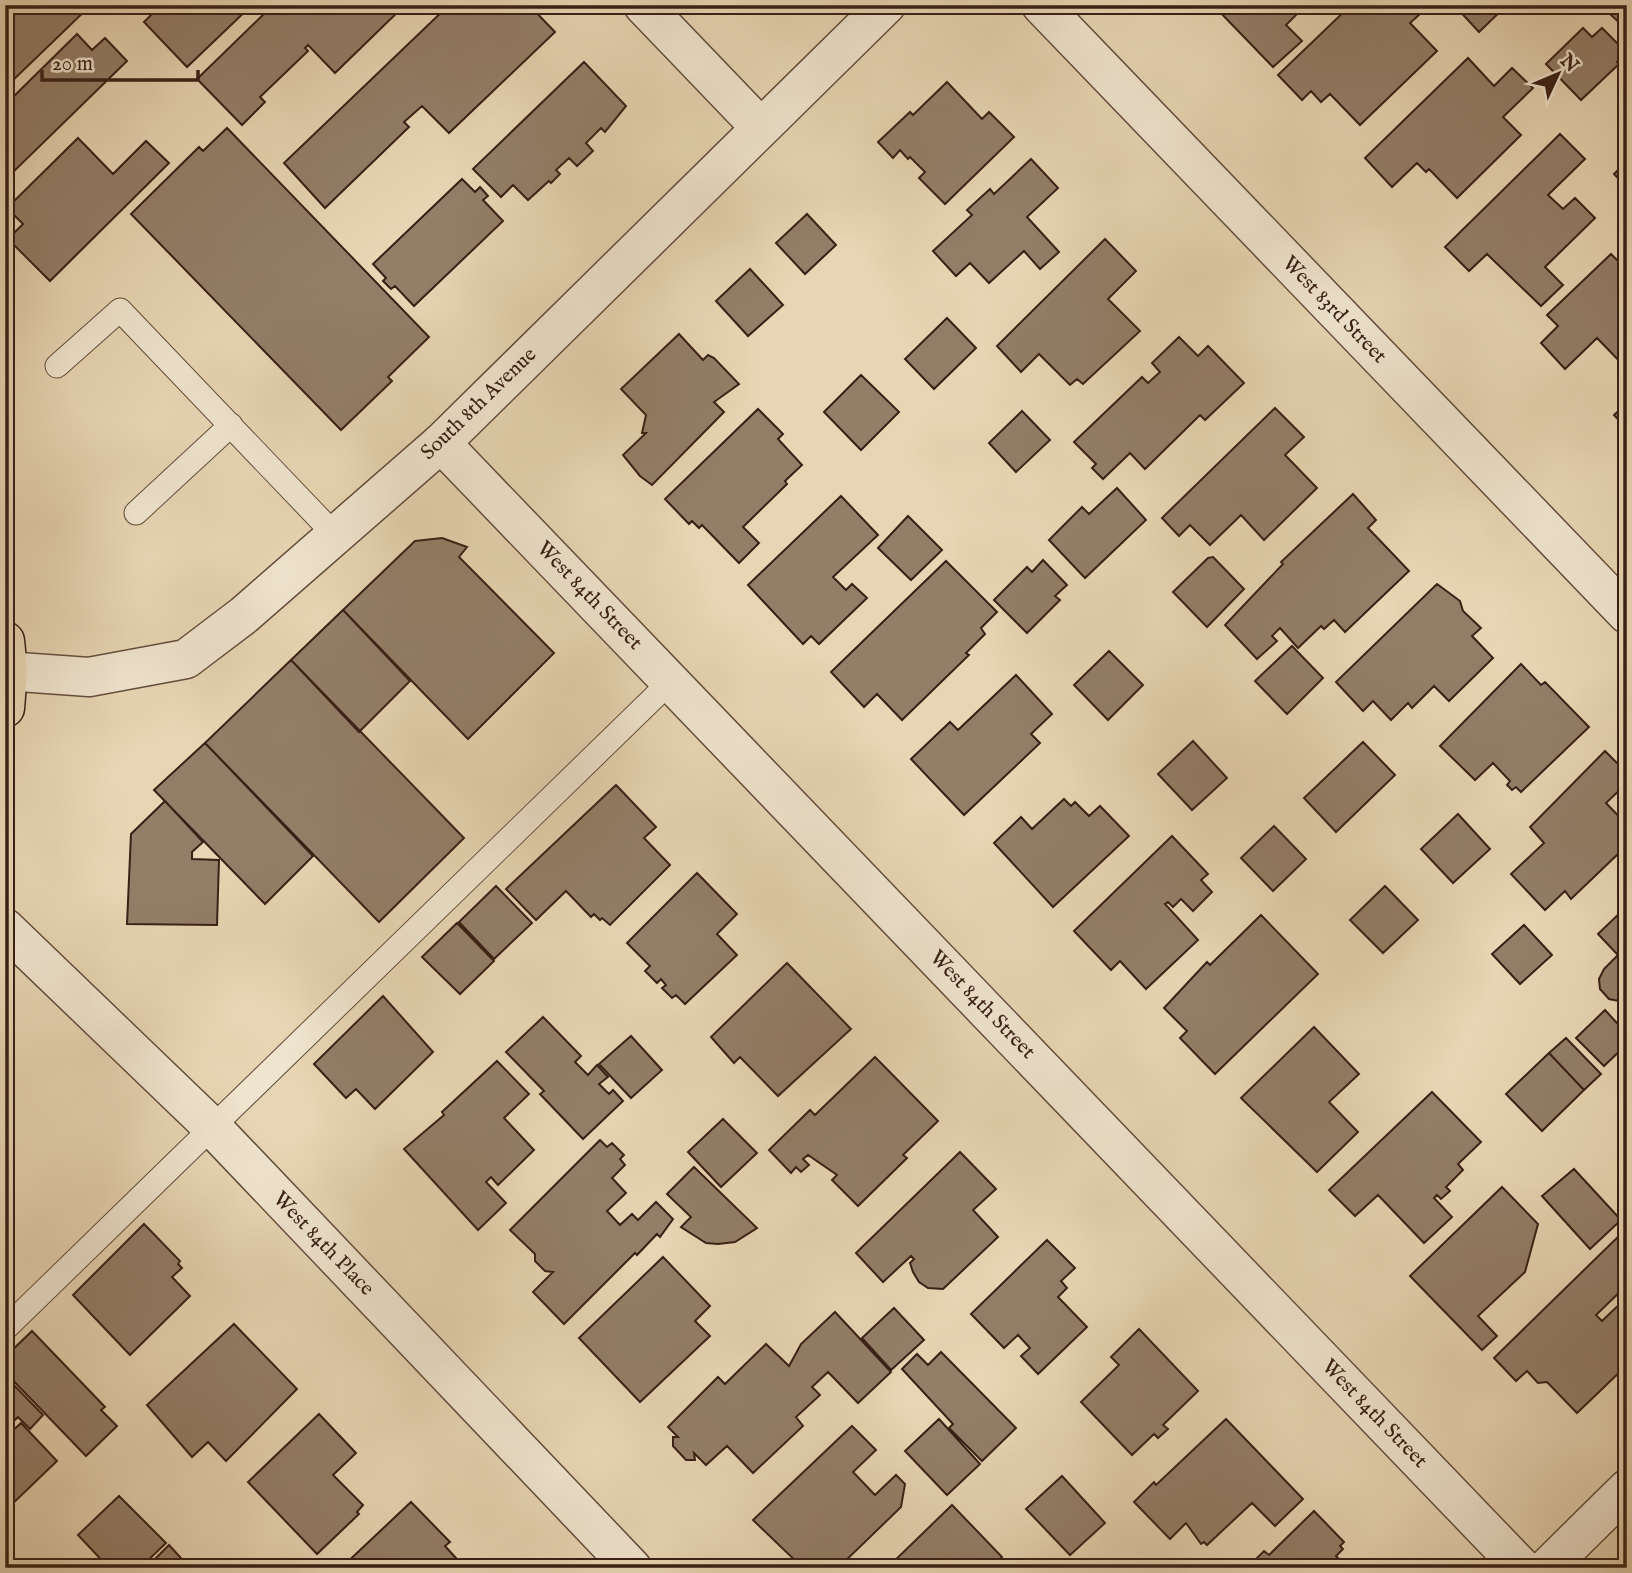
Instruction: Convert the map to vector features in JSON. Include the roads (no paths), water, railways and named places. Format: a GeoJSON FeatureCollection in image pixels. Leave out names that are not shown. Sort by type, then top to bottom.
{"type":"FeatureCollection","features":[{"type":"Feature","properties":{"kind":"street"},"geometry":{"type":"LineString","coordinates":[[643,5],[760,127]]}},
{"type":"Feature","properties":{"kind":"street","name":"South 8th Avenue"},"geometry":{"type":"LineString","coordinates":[[6,673],[89,677],[186,660],[244,615],[441,443],[886,5]]}},
{"type":"Feature","properties":{"kind":"street","name":"West 83rd Street"},"geometry":{"type":"LineString","coordinates":[[1041,5],[1627,614]]}},
{"type":"Feature","properties":{"kind":"street","name":"West 84th Street"},"geometry":{"type":"LineString","coordinates":[[441,443],[1522,1568]]}},
{"type":"Feature","properties":{"kind":"street","name":"West 84th Place"},"geometry":{"type":"LineString","coordinates":[[5,928],[212,1127],[632,1568]]}},
{"type":"Feature","properties":{"kind":"street"},"geometry":{"type":"LineString","coordinates":[[1547,1568],[1627,1489]]}},
{"type":"Feature","properties":{"kind":"lane"},"geometry":{"type":"LineString","coordinates":[[57,366],[120,310],[335,535]]}},
{"type":"Feature","properties":{"kind":"lane"},"geometry":{"type":"LineString","coordinates":[[136,513],[231,425]]}},
{"type":"Feature","properties":{"kind":"lane"},"geometry":{"type":"LineString","coordinates":[[5,1329],[671,681]]}}]}
